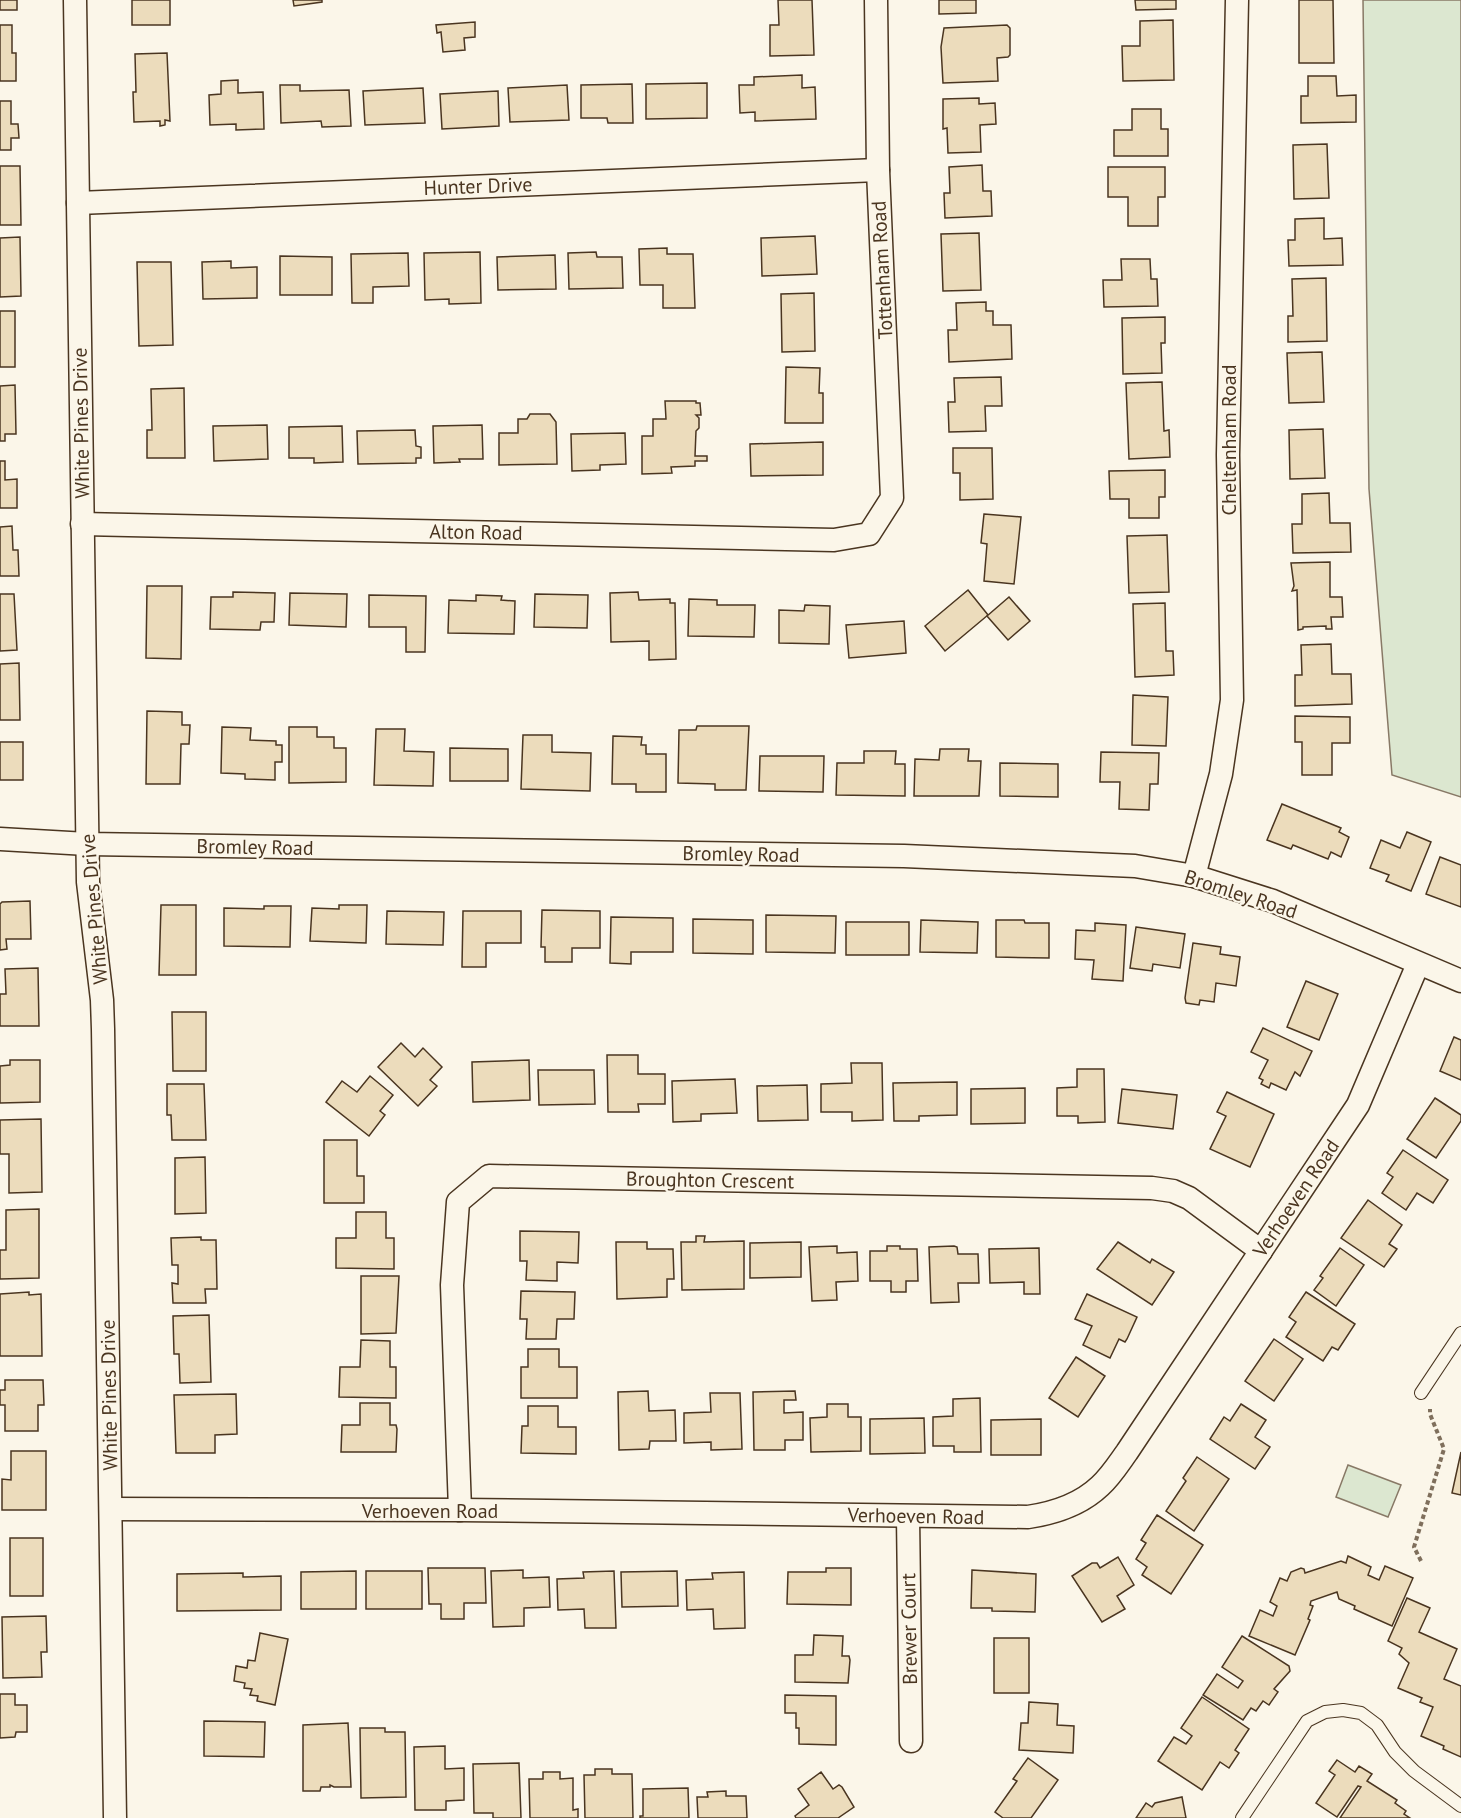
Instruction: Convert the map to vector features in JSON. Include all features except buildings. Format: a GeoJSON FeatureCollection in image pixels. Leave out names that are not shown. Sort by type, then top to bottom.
{"type":"FeatureCollection","features":[{"type":"Feature","properties":{"kind":"street","name":"White Pines Drive"},"geometry":{"type":"LineString","coordinates":[[75,0],[87,844],[88,882],[102,1000],[103,1029],[115,1818]]}},
{"type":"Feature","properties":{"kind":"street","name":"Tottenham Road"},"geometry":{"type":"LineString","coordinates":[[869,534],[892,498],[878,170],[876,0]]}},
{"type":"Feature","properties":{"kind":"street","name":"Cheltenham Road"},"geometry":{"type":"LineString","coordinates":[[1194,876],[1221,774],[1232,700],[1228,455],[1237,0]]}},
{"type":"Feature","properties":{"kind":"street","name":"Hunter Drive"},"geometry":{"type":"LineString","coordinates":[[78,202],[878,170]]}},
{"type":"Feature","properties":{"kind":"street","name":"Alton Road"},"geometry":{"type":"LineString","coordinates":[[82,524],[834,540],[869,534]]}},
{"type":"Feature","properties":{"kind":"street","name":"Bromley Road"},"geometry":{"type":"LineString","coordinates":[[0,839],[87,844],[916,856],[1135,866],[1194,876],[1273,901],[1461,981]]}},
{"type":"Feature","properties":{"kind":"street","name":"Verhoeven Road"},"geometry":{"type":"LineString","coordinates":[[111,1509],[460,1510],[1028,1517],[1050,1514],[1068,1507],[1099,1487],[1127,1452],[1358,1105],[1418,964]]}},
{"type":"Feature","properties":{"kind":"street","name":"Broughton Crescent"},"geometry":{"type":"LineString","coordinates":[[460,1510],[452,1285],[458,1202],[489,1176],[1152,1188],[1173,1191],[1189,1198],[1261,1251]]}},
{"type":"Feature","properties":{"kind":"street","name":"Brewer Court"},"geometry":{"type":"LineString","coordinates":[[908,1517],[911,1741]]}},
{"type":"Feature","properties":{"kind":"lane"},"geometry":{"type":"LineString","coordinates":[[1421,1393],[1461,1333]]}},
{"type":"Feature","properties":{"kind":"lane"},"geometry":{"type":"LineString","coordinates":[[1242,1818],[1307,1721],[1325,1712],[1343,1710],[1360,1713],[1377,1725],[1395,1752],[1414,1771],[1461,1806]]}},
{"type":"Feature","properties":{"kind":"path"},"geometry":{"type":"LineString","coordinates":[[1421,1393],[1431,1407],[1430,1414],[1444,1449],[1414,1547],[1421,1562]]}},
{"type":"Feature","properties":{"kind":"green space"},"geometry":{"type":"Polygon","coordinates":[[[1363,0],[1461,0],[1461,797],[1392,775],[1369,489],[1363,0]]]}},
{"type":"Feature","properties":{"kind":"green space"},"geometry":{"type":"Polygon","coordinates":[[[1348,1465],[1401,1485],[1388,1517],[1336,1497],[1348,1465]]]}}]}
